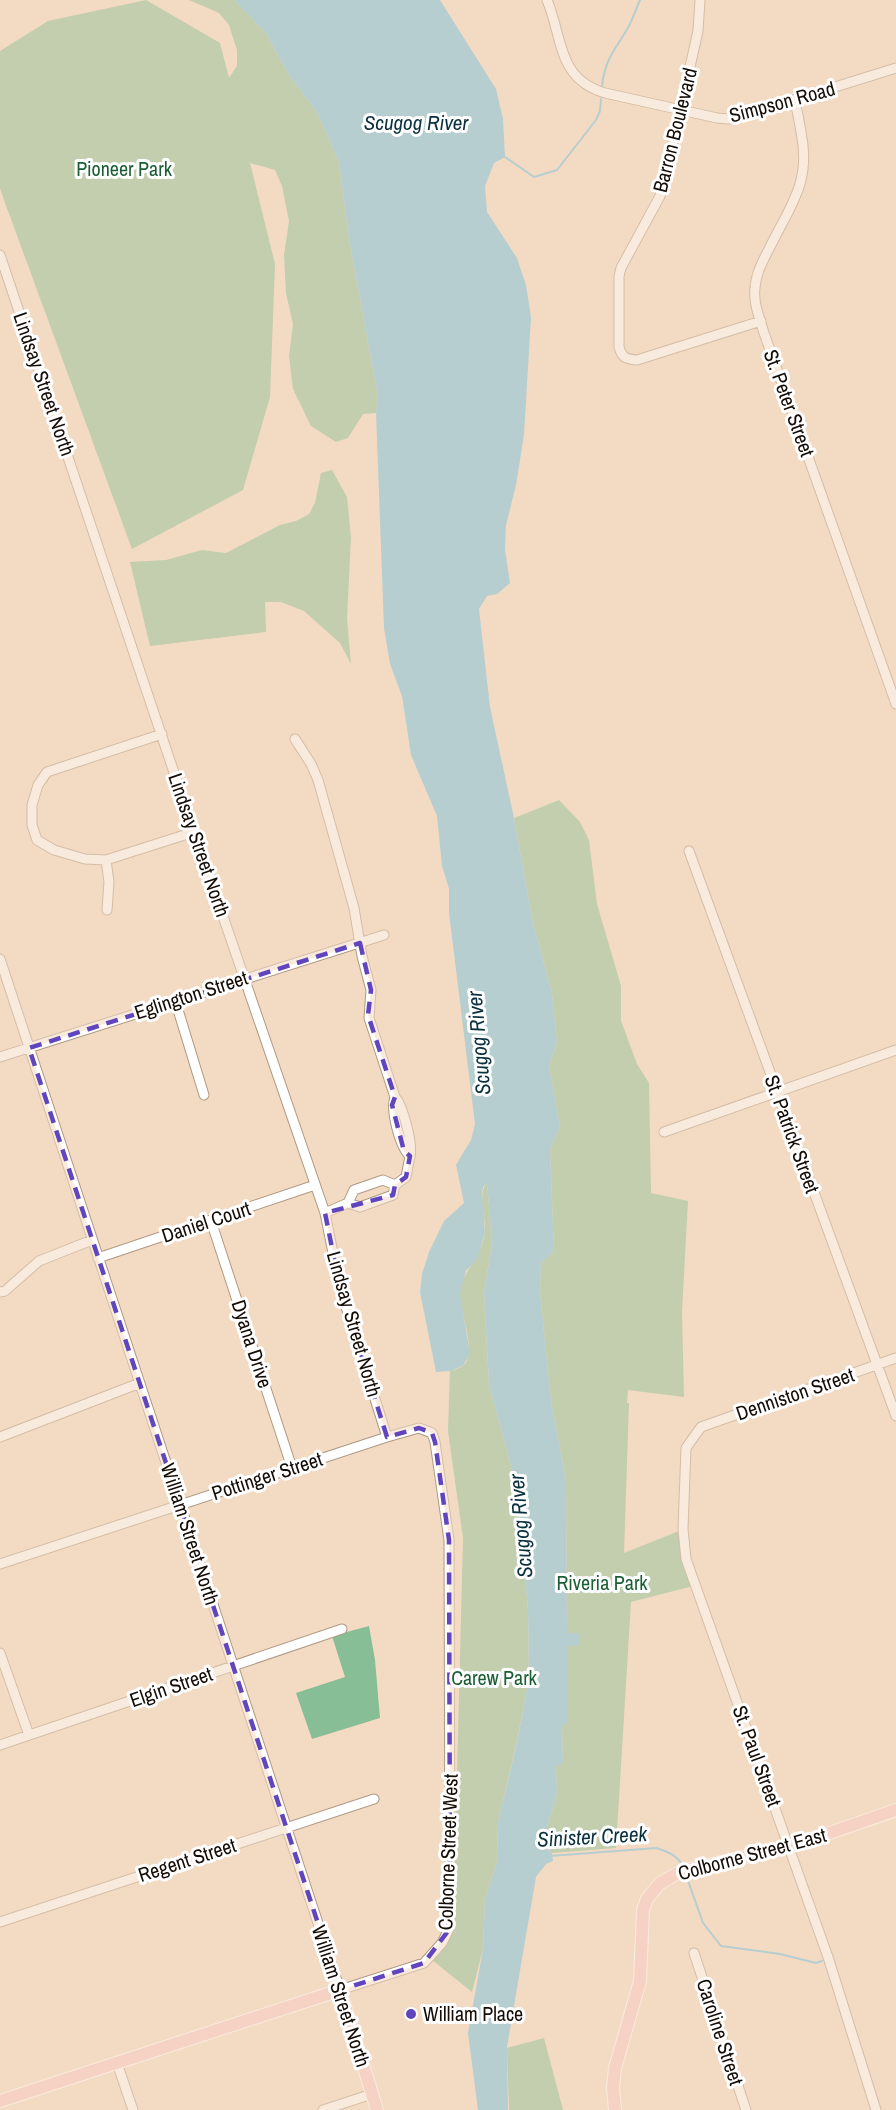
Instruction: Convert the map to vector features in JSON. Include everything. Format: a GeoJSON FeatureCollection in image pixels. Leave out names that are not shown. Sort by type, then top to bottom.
{"type":"FeatureCollection","features":[{"type":"Feature","properties":{"kind":"main road","name":"Colborne Street East"},"geometry":{"type":"LineString","coordinates":[[615,2110],[614,2078],[640,1981],[642,1916],[645,1903],[660,1883],[684,1870],[789,1847],[896,1810]]}},
{"type":"Feature","properties":{"kind":"main road","name":"Colborne Street West"},"geometry":{"type":"LineString","coordinates":[[0,2101],[340,1990]]}},
{"type":"Feature","properties":{"kind":"main road","name":"William Street North"},"geometry":{"type":"LineString","coordinates":[[340,1990],[377,2110]]}},
{"type":"Feature","properties":{"kind":"street","name":"Simpson Road"},"geometry":{"type":"LineString","coordinates":[[547,0],[562,52],[571,71],[582,83],[605,93],[728,119],[794,101],[896,68]]}},
{"type":"Feature","properties":{"kind":"street","name":"Barron Boulevard"},"geometry":{"type":"LineString","coordinates":[[700,0],[698,31],[682,110],[660,196],[621,267],[619,347],[621,355],[627,359],[637,360],[761,321]]}},
{"type":"Feature","properties":{"kind":"street","name":"St. Peter Street"},"geometry":{"type":"LineString","coordinates":[[794,101],[805,151],[805,168],[801,184],[758,271],[754,291],[761,321],[896,704]]}},
{"type":"Feature","properties":{"kind":"street","name":"Lindsay Street North"},"geometry":{"type":"LineString","coordinates":[[0,255],[325,1213],[340,1288],[387,1437]]}},
{"type":"Feature","properties":{"kind":"street"},"geometry":{"type":"LineString","coordinates":[[162,734],[47,772],[38,785],[32,805],[32,825],[37,840],[54,850],[85,859],[106,860],[194,832]]}},
{"type":"Feature","properties":{"kind":"street"},"geometry":{"type":"LineString","coordinates":[[295,739],[311,764],[321,789],[354,908],[371,990],[369,1018],[395,1097],[392,1105],[401,1125],[404,1150],[410,1156],[406,1177],[395,1185],[393,1195],[360,1207],[348,1203]]}},
{"type":"Feature","properties":{"kind":"street","name":"St. Patrick Street"},"geometry":{"type":"LineString","coordinates":[[688,851],[896,1416]]}},
{"type":"Feature","properties":{"kind":"street"},"geometry":{"type":"LineString","coordinates":[[106,860],[109,882],[107,910]]}},
{"type":"Feature","properties":{"kind":"street","name":"Eglington Street"},"geometry":{"type":"LineString","coordinates":[[0,1058],[175,1000],[384,935]]}},
{"type":"Feature","properties":{"kind":"street","name":"William Street North"},"geometry":{"type":"LineString","coordinates":[[0,960],[340,1990]]}},
{"type":"Feature","properties":{"kind":"street"},"geometry":{"type":"LineString","coordinates":[[175,1000],[204,1095]]}},
{"type":"Feature","properties":{"kind":"street"},"geometry":{"type":"LineString","coordinates":[[663,1132],[896,1050]]}},
{"type":"Feature","properties":{"kind":"street"},"geometry":{"type":"LineString","coordinates":[[325,1213],[348,1203],[354,1190],[383,1180],[395,1185]]}},
{"type":"Feature","properties":{"kind":"street","name":"Daniel Court"},"geometry":{"type":"LineString","coordinates":[[98,1258],[315,1185]]}},
{"type":"Feature","properties":{"kind":"street","name":"Dyana Drive"},"geometry":{"type":"LineString","coordinates":[[211,1221],[292,1468]]}},
{"type":"Feature","properties":{"kind":"street"},"geometry":{"type":"LineString","coordinates":[[0,1293],[39,1261],[92,1240]]}},
{"type":"Feature","properties":{"kind":"street","name":"Denniston Street"},"geometry":{"type":"LineString","coordinates":[[696,1433],[701,1427],[896,1358]]}},
{"type":"Feature","properties":{"kind":"street"},"geometry":{"type":"LineString","coordinates":[[0,1437],[140,1383]]}},
{"type":"Feature","properties":{"kind":"street","name":"Pottinger Street"},"geometry":{"type":"LineString","coordinates":[[0,1564],[387,1437],[419,1428],[432,1433]]}},
{"type":"Feature","properties":{"kind":"street","name":"Colborne Street West"},"geometry":{"type":"LineString","coordinates":[[340,1990],[424,1963],[442,1943],[448,1931],[451,1785],[449,1540],[432,1433]]}},
{"type":"Feature","properties":{"kind":"street","name":"St. Paul Street"},"geometry":{"type":"LineString","coordinates":[[696,1433],[686,1448],[683,1529],[686,1559],[828,1957],[876,2110]]}},
{"type":"Feature","properties":{"kind":"street","name":"Elgin Street"},"geometry":{"type":"LineString","coordinates":[[0,1745],[342,1629]]}},
{"type":"Feature","properties":{"kind":"street"},"geometry":{"type":"LineString","coordinates":[[0,1653],[29,1736]]}},
{"type":"Feature","properties":{"kind":"street","name":"Regent Street"},"geometry":{"type":"LineString","coordinates":[[0,1922],[374,1799]]}},
{"type":"Feature","properties":{"kind":"street","name":"Caroline Street"},"geometry":{"type":"LineString","coordinates":[[694,1953],[746,2110]]}},
{"type":"Feature","properties":{"kind":"street"},"geometry":{"type":"LineString","coordinates":[[117,2063],[133,2110]]}},
{"type":"Feature","properties":{"kind":"street"},"geometry":{"type":"LineString","coordinates":[[322,2110],[372,2094]]}},
{"type":"Feature","properties":{"kind":"highlighted area"},"geometry":{"type":"Polygon","coordinates":[[[360,943],[371,990],[368,1015],[395,1097],[392,1105],[404,1151],[410,1156],[406,1177],[395,1185],[393,1195],[325,1213],[340,1288],[387,1437],[419,1428],[432,1433],[435,1442],[449,1540],[450,1892],[448,1931],[424,1963],[340,1990],[29,1048],[360,943]]]}},
{"type":"Feature","properties":{"kind":"green space","name":"Pioneer Park"},"geometry":{"type":"Polygon","coordinates":[[[146,0],[220,43],[229,78],[237,66],[237,50],[229,25],[219,13],[189,0],[234,0],[265,32],[289,75],[318,114],[339,162],[349,239],[378,396],[376,413],[363,414],[348,438],[336,442],[311,426],[293,389],[289,356],[293,324],[286,293],[284,255],[289,221],[282,186],[275,170],[250,163],[275,264],[270,397],[243,490],[132,549],[0,189],[0,51],[48,21],[146,0]]]}},
{"type":"Feature","properties":{"kind":"green space"},"geometry":{"type":"Polygon","coordinates":[[[332,470],[347,497],[351,537],[347,619],[351,664],[340,643],[304,611],[281,602],[265,602],[266,632],[150,646],[130,562],[166,560],[202,550],[226,553],[280,525],[296,521],[309,514],[315,503],[321,473],[332,470]]]}},
{"type":"Feature","properties":{"kind":"green space","name":"Riveria Park"},"geometry":{"type":"Polygon","coordinates":[[[559,800],[580,822],[589,840],[597,904],[621,986],[621,1021],[637,1064],[649,1083],[651,1193],[688,1201],[682,1312],[684,1397],[628,1390],[624,1553],[684,1529],[690,1565],[697,1585],[631,1602],[616,1848],[552,1853],[545,1847],[543,1841],[557,1794],[556,1767],[563,1761],[562,1726],[568,1721],[568,1646],[579,1633],[567,1633],[566,1481],[551,1400],[540,1293],[541,1263],[554,1251],[550,1150],[560,1126],[549,1066],[557,1042],[552,993],[533,923],[514,818],[559,800]]]}},
{"type":"Feature","properties":{"kind":"green space","name":"Carew Park"},"geometry":{"type":"Polygon","coordinates":[[[487,1182],[492,1244],[484,1293],[489,1385],[517,1488],[528,1610],[529,1678],[498,1822],[497,1862],[485,1899],[483,1949],[472,1992],[432,1960],[444,1944],[454,1892],[463,1538],[448,1431],[450,1371],[463,1366],[469,1352],[460,1295],[464,1278],[483,1240],[485,1225],[483,1193],[487,1182]]]}},
{"type":"Feature","properties":{"kind":"green space"},"geometry":{"type":"Polygon","coordinates":[[[369,1626],[375,1660],[380,1718],[312,1739],[296,1693],[345,1677],[332,1636],[369,1626]]]}},
{"type":"Feature","properties":{"kind":"green space"},"geometry":{"type":"Polygon","coordinates":[[[544,2038],[563,2110],[509,2110],[507,2048],[544,2038]]]}},
{"type":"Feature","properties":{"kind":"water","name":"Scugog River"},"geometry":{"type":"Polygon","coordinates":[[[234,0],[440,0],[496,89],[503,119],[505,157],[494,163],[485,186],[487,212],[517,258],[526,285],[531,317],[524,435],[516,485],[506,525],[505,549],[510,583],[497,594],[487,596],[479,609],[490,707],[514,818],[533,923],[552,993],[557,1042],[549,1066],[560,1126],[550,1150],[554,1251],[541,1263],[540,1293],[551,1400],[566,1481],[567,1633],[579,1633],[579,1645],[568,1646],[568,1721],[562,1727],[563,1762],[556,1767],[557,1794],[543,1841],[545,1847],[552,1853],[553,1861],[546,1864],[536,1877],[507,2047],[508,2110],[478,2110],[468,2033],[483,1949],[485,1899],[497,1862],[498,1822],[529,1678],[528,1610],[517,1488],[489,1385],[484,1293],[492,1244],[487,1183],[482,1193],[485,1233],[477,1259],[466,1271],[460,1294],[470,1354],[463,1366],[450,1371],[436,1372],[420,1292],[422,1274],[429,1252],[444,1221],[464,1203],[456,1165],[471,1140],[475,1124],[449,913],[449,889],[442,866],[437,816],[411,755],[402,696],[390,664],[384,628],[376,413],[378,396],[349,239],[339,162],[318,114],[289,75],[265,32],[234,0]]]}},
{"type":"Feature","properties":{"kind":"waterway"},"geometry":{"type":"LineString","coordinates":[[602,86],[608,61],[629,26],[640,0]]}},
{"type":"Feature","properties":{"kind":"waterway"},"geometry":{"type":"LineString","coordinates":[[505,157],[534,177],[557,170],[596,120],[600,111],[601,99]]}},
{"type":"Feature","properties":{"kind":"waterway","name":"Sinister Creek"},"geometry":{"type":"LineString","coordinates":[[550,1856],[656,1848],[672,1854],[683,1867]]}},
{"type":"Feature","properties":{"kind":"waterway","name":"Sinister Creek"},"geometry":{"type":"LineString","coordinates":[[686,1875],[703,1923],[721,1946],[780,1954],[816,1963],[822,1961]]}},
{"type":"Feature","properties":{"kind":"place","name":"William Place"},"geometry":{"type":"Point","coordinates":[411,2014]}}]}
